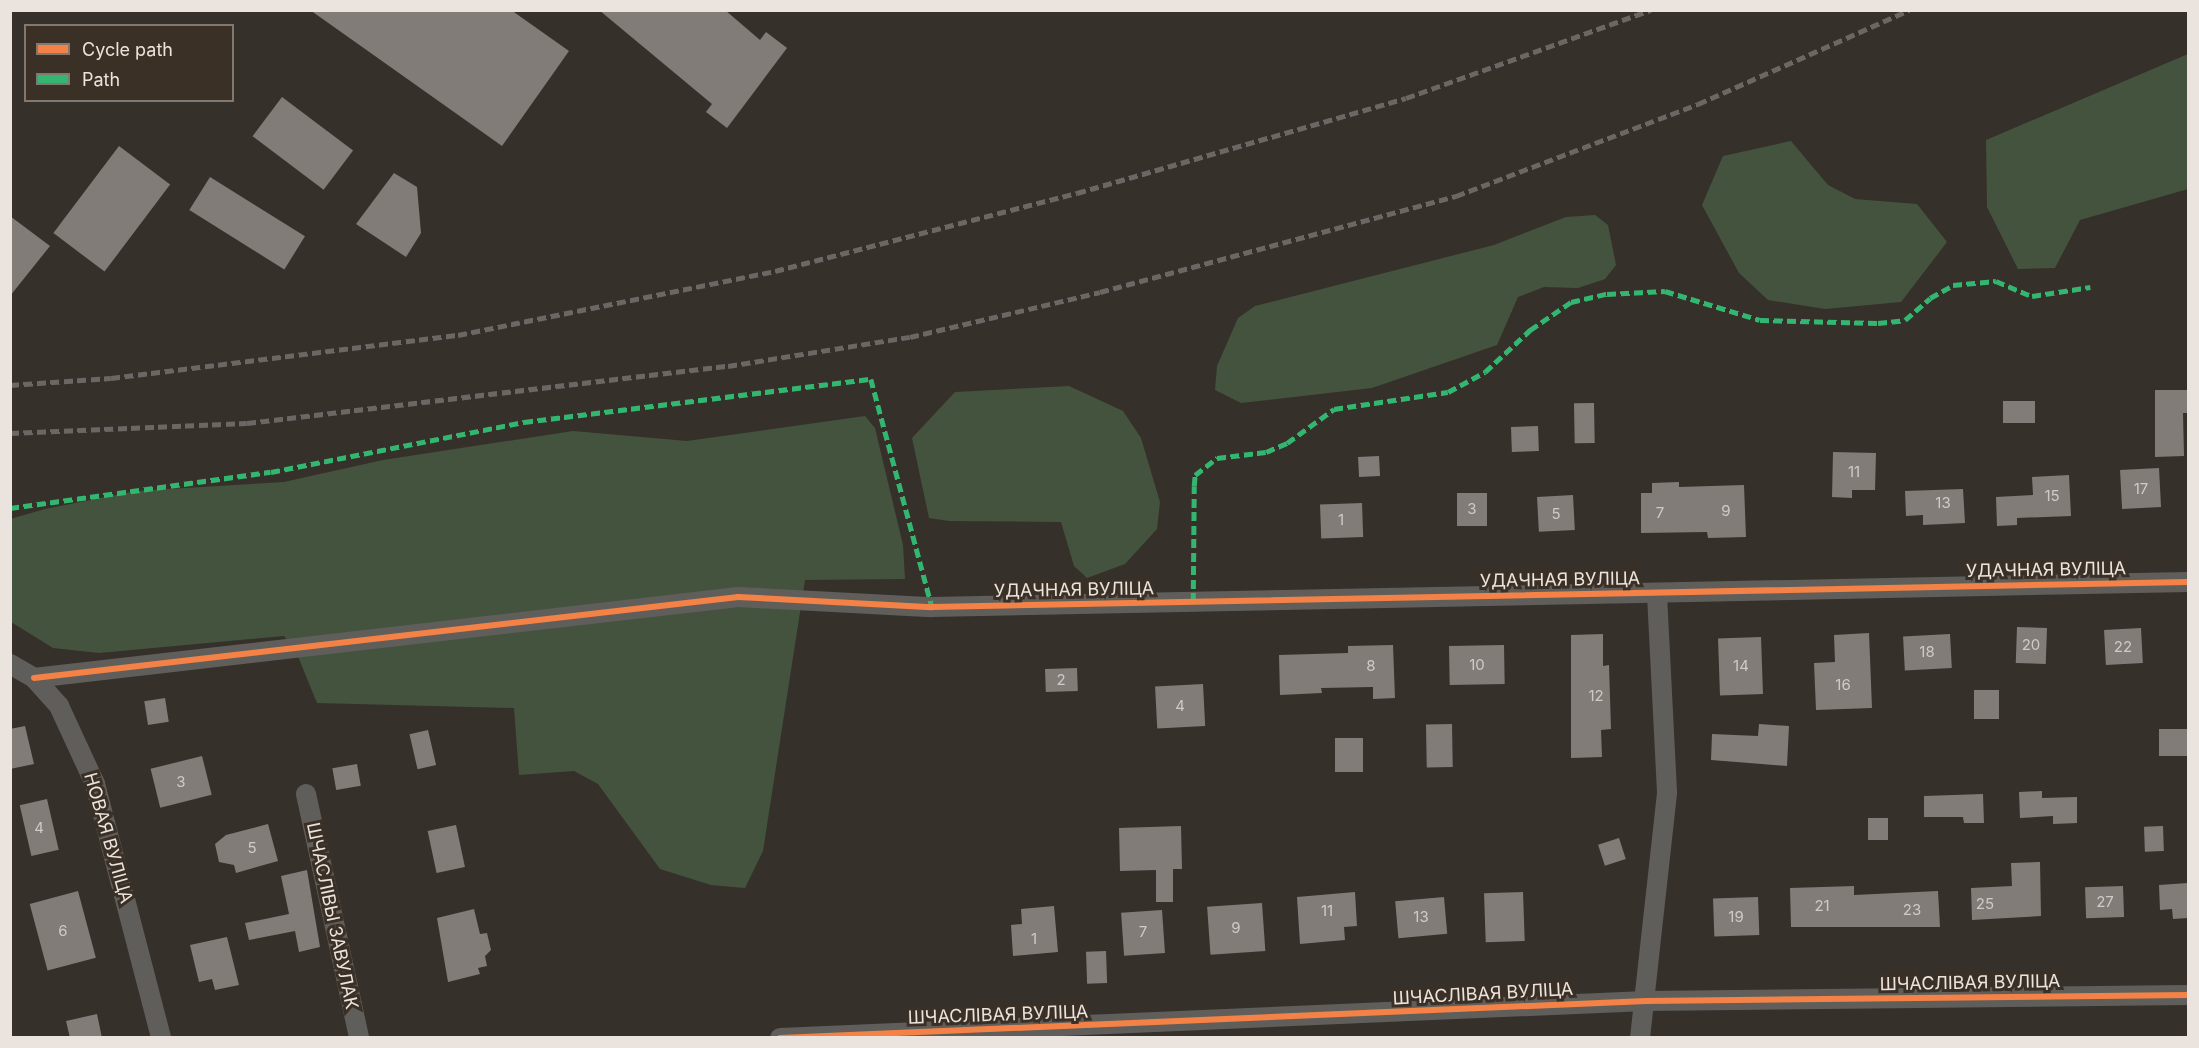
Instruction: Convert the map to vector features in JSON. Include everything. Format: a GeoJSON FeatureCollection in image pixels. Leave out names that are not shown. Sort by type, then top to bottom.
{"type":"FeatureCollection","features":[{"type":"Feature","properties":{"kind":"street","name":"УДАЧНАЯ ВУЛІЦА"},"geometry":{"type":"LineString","coordinates":[[34,678],[738,597],[932,607],[1592,592],[1657,594],[2188,582]]}},
{"type":"Feature","properties":{"kind":"street"},"geometry":{"type":"LineString","coordinates":[[1640,1038],[1646,1001],[1667,792],[1657,594]]}},
{"type":"Feature","properties":{"kind":"street","name":"НОВАЯ ВУЛІЦА"},"geometry":{"type":"LineString","coordinates":[[10,664],[34,678],[59,706],[95,784],[161,1038]]}},
{"type":"Feature","properties":{"kind":"street","name":"ШЧАСЛІВЫ ЗАВУЛАК"},"geometry":{"type":"LineString","coordinates":[[306,794],[359,1038]]}},
{"type":"Feature","properties":{"kind":"street","name":"ШЧАСЛІВАЯ ВУЛІЦА"},"geometry":{"type":"LineString","coordinates":[[780,1038],[1646,1001],[2188,995]]}},
{"type":"Feature","properties":{"kind":"green space"},"geometry":{"type":"Polygon","coordinates":[[[2188,54],[2188,189],[2080,220],[2055,268],[2018,269],[1987,207],[1986,140],[2188,54]]]}},
{"type":"Feature","properties":{"kind":"green space"},"geometry":{"type":"Polygon","coordinates":[[[1791,141],[1828,185],[1855,199],[1917,204],[1947,242],[1901,302],[1825,309],[1768,300],[1739,273],[1702,205],[1723,156],[1791,141]]]}},
{"type":"Feature","properties":{"kind":"green space"},"geometry":{"type":"Polygon","coordinates":[[[1595,215],[1608,225],[1616,265],[1605,279],[1578,288],[1544,287],[1518,297],[1497,345],[1372,388],[1241,403],[1215,390],[1217,366],[1238,318],[1255,306],[1494,245],[1566,217],[1595,215]]]}},
{"type":"Feature","properties":{"kind":"green space"},"geometry":{"type":"Polygon","coordinates":[[[1069,386],[1123,411],[1141,438],[1160,502],[1157,529],[1125,564],[1087,578],[1074,566],[1061,522],[949,521],[929,518],[912,438],[955,392],[1069,386]]]}},
{"type":"Feature","properties":{"kind":"green space"},"geometry":{"type":"Polygon","coordinates":[[[865,416],[875,428],[903,545],[905,579],[805,580],[763,851],[745,888],[711,885],[660,869],[598,784],[574,771],[519,775],[514,708],[317,703],[297,654],[284,636],[99,653],[53,648],[11,622],[10,519],[45,509],[136,491],[284,482],[383,460],[573,431],[687,441],[865,416]]]}},
{"type":"Feature","properties":{"kind":"building"},"geometry":{"type":"Polygon","coordinates":[[[310,10],[511,10],[569,51],[502,146],[310,10]]]}},
{"type":"Feature","properties":{"kind":"building"},"geometry":{"type":"Polygon","coordinates":[[[599,10],[725,10],[760,40],[766,32],[787,48],[727,128],[706,112],[712,104],[599,10]]]}},
{"type":"Feature","properties":{"kind":"building"},"geometry":{"type":"Polygon","coordinates":[[[282,97],[353,151],[324,190],[253,136],[282,97]]]}},
{"type":"Feature","properties":{"kind":"building"},"geometry":{"type":"Polygon","coordinates":[[[119,146],[170,185],[105,272],[53,233],[119,146]]]}},
{"type":"Feature","properties":{"kind":"building"},"geometry":{"type":"Polygon","coordinates":[[[394,173],[417,187],[421,233],[406,257],[356,224],[394,173]]]}},
{"type":"Feature","properties":{"kind":"building"},"geometry":{"type":"Polygon","coordinates":[[[210,177],[305,236],[284,269],[189,210],[210,177]]]}},
{"type":"Feature","properties":{"kind":"building"},"geometry":{"type":"Polygon","coordinates":[[[10,216],[50,246],[10,296],[10,216]]]}},
{"type":"Feature","properties":{"kind":"building"},"geometry":{"type":"Polygon","coordinates":[[[2155,390],[2188,390],[2187,413],[2183,413],[2184,456],[2155,457],[2155,390]]]}},
{"type":"Feature","properties":{"kind":"building"},"geometry":{"type":"Polygon","coordinates":[[[2003,401],[2035,401],[2035,423],[2003,423],[2003,401]]]}},
{"type":"Feature","properties":{"kind":"building"},"geometry":{"type":"Polygon","coordinates":[[[1574,403],[1594,403],[1595,443],[1575,443],[1574,403]]]}},
{"type":"Feature","properties":{"kind":"building"},"geometry":{"type":"Polygon","coordinates":[[[1538,426],[1539,451],[1512,452],[1511,427],[1538,426]]]}},
{"type":"Feature","properties":{"kind":"building"},"geometry":{"type":"Polygon","coordinates":[[[1833,452],[1876,453],[1875,490],[1852,490],[1852,498],[1832,497],[1833,452]]]}},
{"type":"Feature","properties":{"kind":"building"},"geometry":{"type":"Polygon","coordinates":[[[1379,456],[1380,476],[1359,477],[1358,457],[1379,456]]]}},
{"type":"Feature","properties":{"kind":"building"},"geometry":{"type":"Polygon","coordinates":[[[2159,468],[2161,507],[2122,509],[2120,470],[2159,468]]]}},
{"type":"Feature","properties":{"kind":"building"},"geometry":{"type":"Polygon","coordinates":[[[2069,475],[2071,516],[2017,518],[2017,525],[1997,526],[1996,497],[2033,495],[2032,477],[2069,475]]]}},
{"type":"Feature","properties":{"kind":"building"},"geometry":{"type":"Polygon","coordinates":[[[1679,482],[1679,487],[1744,485],[1746,537],[1708,538],[1707,532],[1641,533],[1641,493],[1652,493],[1652,483],[1679,482]]]}},
{"type":"Feature","properties":{"kind":"building"},"geometry":{"type":"Polygon","coordinates":[[[1963,489],[1965,523],[1923,525],[1923,515],[1906,516],[1905,491],[1963,489]]]}},
{"type":"Feature","properties":{"kind":"building"},"geometry":{"type":"Polygon","coordinates":[[[1457,493],[1487,493],[1487,526],[1457,526],[1457,493]]]}},
{"type":"Feature","properties":{"kind":"building"},"geometry":{"type":"Polygon","coordinates":[[[1573,495],[1575,530],[1539,532],[1537,497],[1573,495]]]}},
{"type":"Feature","properties":{"kind":"building"},"geometry":{"type":"Polygon","coordinates":[[[1362,503],[1363,537],[1321,538],[1320,504],[1362,503]]]}},
{"type":"Feature","properties":{"kind":"building"},"geometry":{"type":"Polygon","coordinates":[[[2017,627],[2047,628],[2046,664],[2016,663],[2017,627]]]}},
{"type":"Feature","properties":{"kind":"building"},"geometry":{"type":"Polygon","coordinates":[[[2141,628],[2143,663],[2106,665],[2104,630],[2141,628]]]}},
{"type":"Feature","properties":{"kind":"building"},"geometry":{"type":"Polygon","coordinates":[[[1869,633],[1872,708],[1816,710],[1814,663],[1835,662],[1834,635],[1869,633]]]}},
{"type":"Feature","properties":{"kind":"building"},"geometry":{"type":"Polygon","coordinates":[[[1603,634],[1603,666],[1609,665],[1611,729],[1601,730],[1602,757],[1571,758],[1571,635],[1603,634]]]}},
{"type":"Feature","properties":{"kind":"building"},"geometry":{"type":"Polygon","coordinates":[[[1950,634],[1952,668],[1905,670],[1903,636],[1950,634]]]}},
{"type":"Feature","properties":{"kind":"building"},"geometry":{"type":"Polygon","coordinates":[[[1761,637],[1763,694],[1720,695],[1718,639],[1761,637]]]}},
{"type":"Feature","properties":{"kind":"building"},"geometry":{"type":"Polygon","coordinates":[[[1393,645],[1395,698],[1373,699],[1373,687],[1321,688],[1322,693],[1280,695],[1279,655],[1348,653],[1348,646],[1393,645]]]}},
{"type":"Feature","properties":{"kind":"building"},"geometry":{"type":"Polygon","coordinates":[[[1504,645],[1505,684],[1450,685],[1449,646],[1504,645]]]}},
{"type":"Feature","properties":{"kind":"building"},"geometry":{"type":"Polygon","coordinates":[[[1077,668],[1078,691],[1046,692],[1045,669],[1077,668]]]}},
{"type":"Feature","properties":{"kind":"building"},"geometry":{"type":"Polygon","coordinates":[[[1203,684],[1205,726],[1157,728],[1155,687],[1203,684]]]}},
{"type":"Feature","properties":{"kind":"building"},"geometry":{"type":"Polygon","coordinates":[[[1974,690],[1999,690],[1999,719],[1974,719],[1974,690]]]}},
{"type":"Feature","properties":{"kind":"building"},"geometry":{"type":"Polygon","coordinates":[[[165,698],[169,722],[148,725],[144,701],[165,698]]]}},
{"type":"Feature","properties":{"kind":"building"},"geometry":{"type":"Polygon","coordinates":[[[1426,724],[1452,724],[1453,767],[1427,767],[1426,724]]]}},
{"type":"Feature","properties":{"kind":"building"},"geometry":{"type":"Polygon","coordinates":[[[1759,724],[1789,726],[1787,766],[1711,760],[1712,734],[1758,736],[1759,724]]]}},
{"type":"Feature","properties":{"kind":"building"},"geometry":{"type":"Polygon","coordinates":[[[25,726],[34,764],[10,769],[10,729],[25,726]]]}},
{"type":"Feature","properties":{"kind":"building"},"geometry":{"type":"Polygon","coordinates":[[[2159,729],[2188,729],[2188,756],[2159,756],[2159,729]]]}},
{"type":"Feature","properties":{"kind":"building"},"geometry":{"type":"Polygon","coordinates":[[[428,730],[436,765],[418,769],[409,734],[428,730]]]}},
{"type":"Feature","properties":{"kind":"building"},"geometry":{"type":"Polygon","coordinates":[[[1335,738],[1363,738],[1363,772],[1335,772],[1335,738]]]}},
{"type":"Feature","properties":{"kind":"building"},"geometry":{"type":"Polygon","coordinates":[[[202,756],[212,795],[160,808],[151,769],[202,756]]]}},
{"type":"Feature","properties":{"kind":"building"},"geometry":{"type":"Polygon","coordinates":[[[357,764],[361,786],[336,790],[332,768],[357,764]]]}},
{"type":"Feature","properties":{"kind":"building"},"geometry":{"type":"Polygon","coordinates":[[[2042,791],[2042,798],[2077,797],[2077,823],[2053,824],[2053,816],[2020,818],[2019,792],[2042,791]]]}},
{"type":"Feature","properties":{"kind":"building"},"geometry":{"type":"Polygon","coordinates":[[[1983,794],[1984,823],[1964,823],[1963,817],[1924,817],[1924,796],[1983,794]]]}},
{"type":"Feature","properties":{"kind":"building"},"geometry":{"type":"Polygon","coordinates":[[[47,799],[59,850],[31,856],[20,805],[47,799]]]}},
{"type":"Feature","properties":{"kind":"building"},"geometry":{"type":"Polygon","coordinates":[[[1868,818],[1888,818],[1888,840],[1868,840],[1868,818]]]}},
{"type":"Feature","properties":{"kind":"building"},"geometry":{"type":"Polygon","coordinates":[[[268,824],[278,861],[236,873],[234,865],[219,862],[215,844],[226,835],[268,824]]]}},
{"type":"Feature","properties":{"kind":"building"},"geometry":{"type":"Polygon","coordinates":[[[456,825],[465,867],[437,873],[428,831],[456,825]]]}},
{"type":"Feature","properties":{"kind":"building"},"geometry":{"type":"Polygon","coordinates":[[[1181,826],[1182,869],[1173,869],[1173,902],[1156,902],[1156,870],[1120,871],[1119,828],[1181,826]]]}},
{"type":"Feature","properties":{"kind":"building"},"geometry":{"type":"Polygon","coordinates":[[[2163,826],[2164,851],[2145,852],[2144,827],[2163,826]]]}},
{"type":"Feature","properties":{"kind":"building"},"geometry":{"type":"Polygon","coordinates":[[[1619,838],[1626,859],[1605,866],[1598,845],[1619,838]]]}},
{"type":"Feature","properties":{"kind":"building"},"geometry":{"type":"Polygon","coordinates":[[[2040,862],[2041,916],[1972,920],[1971,888],[2012,886],[2011,863],[2040,862]]]}},
{"type":"Feature","properties":{"kind":"building"},"geometry":{"type":"Polygon","coordinates":[[[307,870],[320,947],[299,952],[295,931],[249,940],[245,923],[289,914],[281,876],[307,870]]]}},
{"type":"Feature","properties":{"kind":"building"},"geometry":{"type":"Polygon","coordinates":[[[2188,883],[2188,918],[2173,919],[2172,909],[2160,910],[2159,885],[2188,883]]]}},
{"type":"Feature","properties":{"kind":"building"},"geometry":{"type":"Polygon","coordinates":[[[1854,886],[1854,895],[1938,891],[1940,927],[1791,927],[1790,888],[1854,886]]]}},
{"type":"Feature","properties":{"kind":"building"},"geometry":{"type":"Polygon","coordinates":[[[2123,886],[2124,917],[2086,918],[2085,887],[2123,886]]]}},
{"type":"Feature","properties":{"kind":"building"},"geometry":{"type":"Polygon","coordinates":[[[78,891],[96,958],[48,971],[30,904],[78,891]]]}},
{"type":"Feature","properties":{"kind":"building"},"geometry":{"type":"Polygon","coordinates":[[[1355,892],[1357,926],[1344,927],[1345,940],[1300,944],[1297,897],[1355,892]]]}},
{"type":"Feature","properties":{"kind":"building"},"geometry":{"type":"Polygon","coordinates":[[[1523,892],[1525,941],[1486,942],[1484,893],[1523,892]]]}},
{"type":"Feature","properties":{"kind":"building"},"geometry":{"type":"Polygon","coordinates":[[[1444,897],[1447,934],[1398,938],[1395,901],[1444,897]]]}},
{"type":"Feature","properties":{"kind":"building"},"geometry":{"type":"Polygon","coordinates":[[[1758,897],[1759,935],[1714,937],[1713,899],[1758,897]]]}},
{"type":"Feature","properties":{"kind":"building"},"geometry":{"type":"Polygon","coordinates":[[[1262,903],[1265,951],[1210,955],[1207,907],[1262,903]]]}},
{"type":"Feature","properties":{"kind":"building"},"geometry":{"type":"Polygon","coordinates":[[[1054,906],[1058,952],[1013,956],[1011,925],[1022,924],[1021,909],[1054,906]]]}},
{"type":"Feature","properties":{"kind":"building"},"geometry":{"type":"Polygon","coordinates":[[[474,909],[480,934],[487,933],[491,950],[485,956],[487,966],[478,968],[480,974],[448,982],[437,918],[474,909]]]}},
{"type":"Feature","properties":{"kind":"building"},"geometry":{"type":"Polygon","coordinates":[[[1162,910],[1165,953],[1124,956],[1121,913],[1162,910]]]}},
{"type":"Feature","properties":{"kind":"building"},"geometry":{"type":"Polygon","coordinates":[[[227,937],[239,985],[215,990],[212,979],[199,982],[190,945],[227,937]]]}},
{"type":"Feature","properties":{"kind":"building"},"geometry":{"type":"Polygon","coordinates":[[[1106,951],[1107,983],[1087,984],[1086,952],[1106,951]]]}},
{"type":"Feature","properties":{"kind":"building"},"geometry":{"type":"Polygon","coordinates":[[[97,1014],[102,1038],[70,1038],[66,1021],[97,1014]]]}},
{"type":"Feature","properties":{"kind":"railway"},"geometry":{"type":"LineString","coordinates":[[10,385],[111,378],[458,335],[775,271],[1077,193],[1406,98],[1651,10]]}},
{"type":"Feature","properties":{"kind":"railway"},"geometry":{"type":"LineString","coordinates":[[10,433],[247,423],[728,366],[910,337],[1100,292],[1456,196],[1698,104],[1909,10]]}},
{"type":"Feature","properties":{"kind":"marked path"},"geometry":{"type":"LineString","coordinates":[[1193,602],[1195,475],[1217,458],[1266,452],[1287,443],[1334,409],[1448,392],[1485,372],[1530,330],[1571,302],[1607,294],[1665,291],[1760,320],[1878,323],[1905,320],[1930,298],[1953,285],[1996,281],[2032,296],[2090,287]]}},
{"type":"Feature","properties":{"kind":"marked path"},"geometry":{"type":"LineString","coordinates":[[10,508],[271,472],[524,422],[871,379],[932,607]]}},
{"type":"Feature","properties":{"kind":"cycle path"},"geometry":{"type":"LineString","coordinates":[[34,678],[738,597],[932,607],[2188,582]]}},
{"type":"Feature","properties":{"kind":"cycle path"},"geometry":{"type":"LineString","coordinates":[[780,1038],[1646,1001],[2188,995]]}}]}
